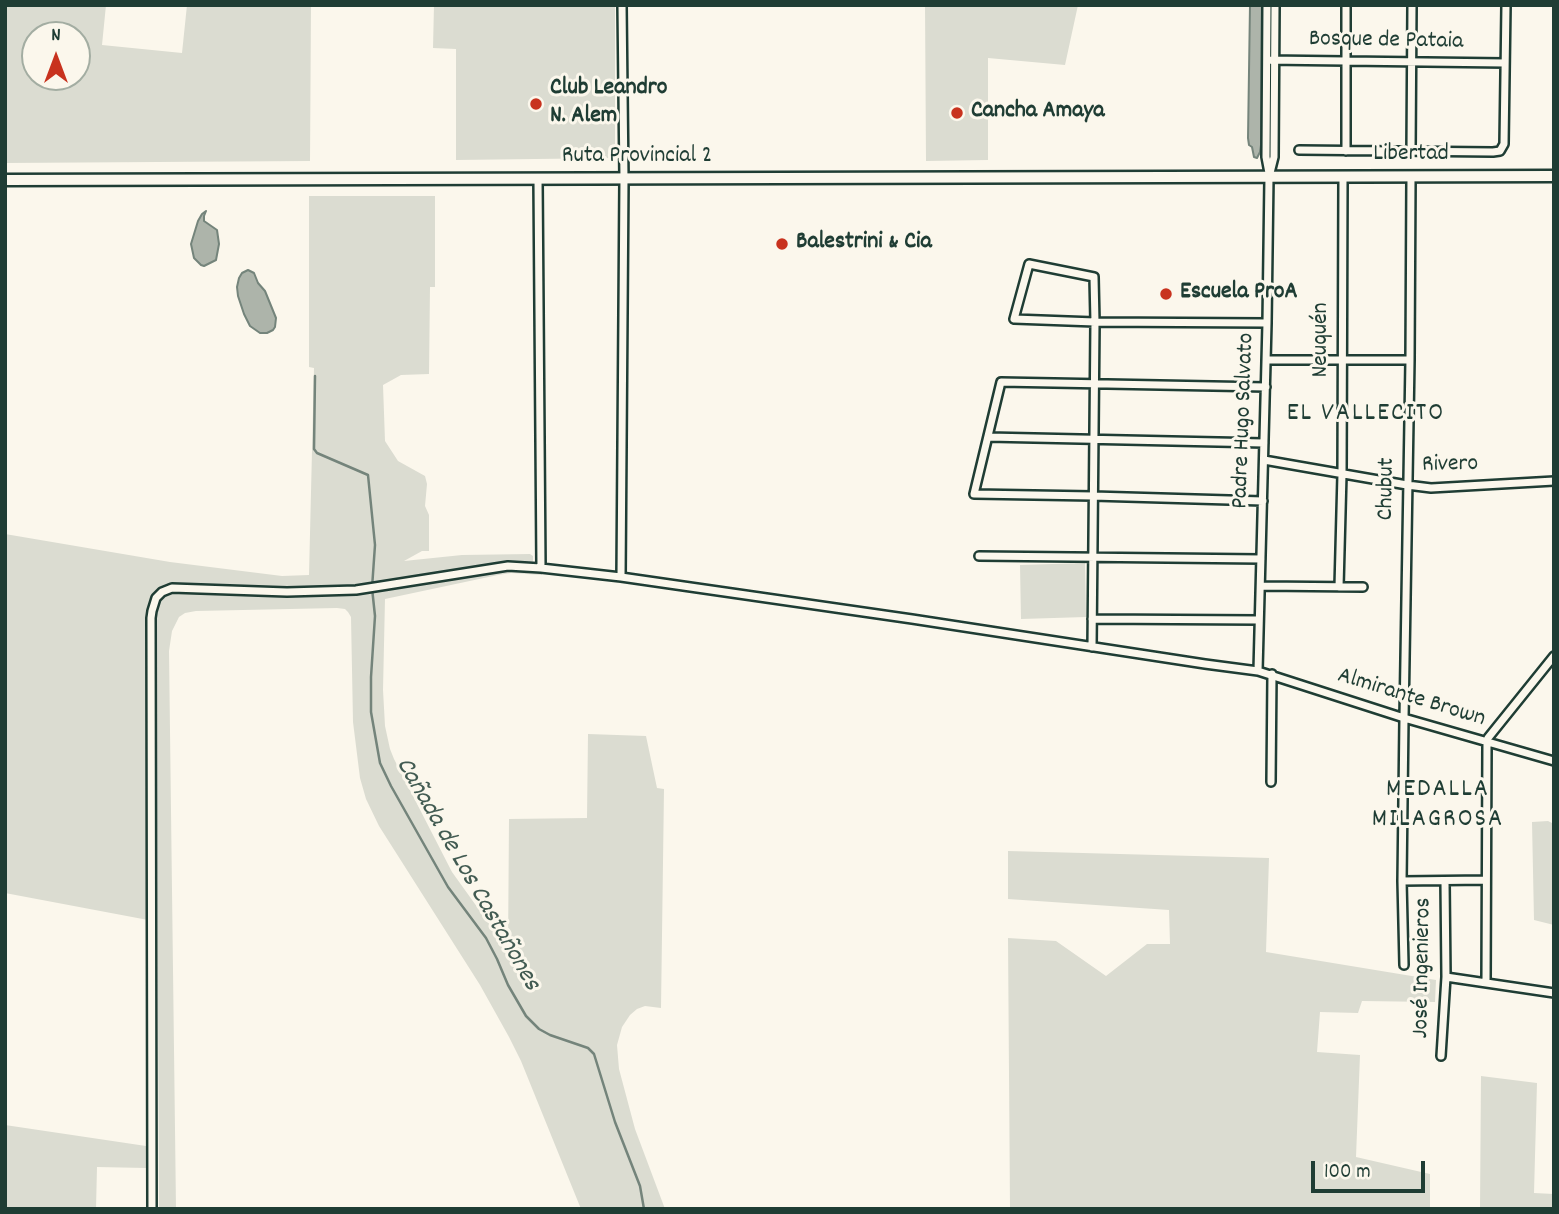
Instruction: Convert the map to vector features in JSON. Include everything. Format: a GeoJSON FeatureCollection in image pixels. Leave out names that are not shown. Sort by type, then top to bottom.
{"type":"FeatureCollection","features":[{"type":"Feature","properties":{"kind":"main road","name":"Libertad"},"geometry":{"type":"LineString","coordinates":[[1269,177],[1554,176]]}},
{"type":"Feature","properties":{"kind":"main road","name":"Ruta Provincial 2"},"geometry":{"type":"LineString","coordinates":[[5,180],[1269,177]]}},
{"type":"Feature","properties":{"kind":"street"},"geometry":{"type":"LineString","coordinates":[[621,578],[624,179],[622,5]]}},
{"type":"Feature","properties":{"kind":"street","name":"Padre Hugo Salvato"},"geometry":{"type":"LineString","coordinates":[[1267,5],[1274,157],[1269,177]]}},
{"type":"Feature","properties":{"kind":"street","name":"Padre Hugo Salvato"},"geometry":{"type":"LineString","coordinates":[[1258,671],[1267,323],[1269,177],[1266,157],[1275,5]]}},
{"type":"Feature","properties":{"kind":"street"},"geometry":{"type":"LineString","coordinates":[[1346,5],[1346,151]]}},
{"type":"Feature","properties":{"kind":"street"},"geometry":{"type":"LineString","coordinates":[[1411,151],[1412,5]]}},
{"type":"Feature","properties":{"kind":"street"},"geometry":{"type":"LineString","coordinates":[[1299,150],[1500,151],[1503,148],[1506,5]]}},
{"type":"Feature","properties":{"kind":"street","name":"Bosque de Pataia"},"geometry":{"type":"LineString","coordinates":[[1271,60],[1505,63]]}},
{"type":"Feature","properties":{"kind":"street","name":"Neuquén"},"geometry":{"type":"LineString","coordinates":[[1339,587],[1343,177]]}},
{"type":"Feature","properties":{"kind":"street","name":"Chubut"},"geometry":{"type":"LineString","coordinates":[[1404,965],[1402,881],[1411,177]]}},
{"type":"Feature","properties":{"kind":"street"},"geometry":{"type":"LineString","coordinates":[[538,179],[541,568]]}},
{"type":"Feature","properties":{"kind":"street"},"geometry":{"type":"LineString","coordinates":[[1092,647],[1095,322],[1094,276],[1029,264],[1014,319],[1095,322],[1267,323]]}},
{"type":"Feature","properties":{"kind":"street"},"geometry":{"type":"LineString","coordinates":[[1266,360],[1410,360]]}},
{"type":"Feature","properties":{"kind":"street"},"geometry":{"type":"LineString","coordinates":[[1263,501],[974,494],[1001,382],[1266,387]]}},
{"type":"Feature","properties":{"kind":"street"},"geometry":{"type":"LineString","coordinates":[[988,437],[1264,443]]}},
{"type":"Feature","properties":{"kind":"street","name":"Rivero"},"geometry":{"type":"LineString","coordinates":[[1264,460],[1407,485],[1451,487],[1554,481]]}},
{"type":"Feature","properties":{"kind":"street"},"geometry":{"type":"LineString","coordinates":[[979,556],[1261,559]]}},
{"type":"Feature","properties":{"kind":"street","name":"Almirante Brown"},"geometry":{"type":"LineString","coordinates":[[152,1209],[151,630],[152,611],[156,598],[162,592],[184,588],[287,592],[344,590],[372,588],[496,567],[541,568],[912,619],[1258,671],[1404,718],[1554,761]]}},
{"type":"Feature","properties":{"kind":"street"},"geometry":{"type":"LineString","coordinates":[[1261,586],[1363,587]]}},
{"type":"Feature","properties":{"kind":"street"},"geometry":{"type":"LineString","coordinates":[[1093,619],[1259,620]]}},
{"type":"Feature","properties":{"kind":"street"},"geometry":{"type":"LineString","coordinates":[[1486,982],[1488,738],[1554,656]]}},
{"type":"Feature","properties":{"kind":"street"},"geometry":{"type":"LineString","coordinates":[[1271,782],[1272,674]]}},
{"type":"Feature","properties":{"kind":"street"},"geometry":{"type":"LineString","coordinates":[[1402,881],[1486,880]]}},
{"type":"Feature","properties":{"kind":"street","name":"José Ingenieros"},"geometry":{"type":"LineString","coordinates":[[1441,1056],[1446,977],[1445,882]]}},
{"type":"Feature","properties":{"kind":"street"},"geometry":{"type":"LineString","coordinates":[[1446,977],[1554,993]]}},
{"type":"Feature","properties":{"kind":"shaded area"},"geometry":{"type":"Polygon","coordinates":[[[5,5],[106,5],[102,45],[182,53],[187,5],[311,5],[310,161],[5,163],[5,5]]]}},
{"type":"Feature","properties":{"kind":"shaded area","name":"Club Leandro N. Alem"},"geometry":{"type":"Polygon","coordinates":[[[434,5],[615,5],[615,158],[456,160],[456,49],[433,48],[434,5]]]}},
{"type":"Feature","properties":{"kind":"shaded area","name":"Cancha Amaya"},"geometry":{"type":"Polygon","coordinates":[[[925,5],[1078,5],[1065,65],[988,58],[988,160],[926,161],[925,5]]]}},
{"type":"Feature","properties":{"kind":"shaded area"},"geometry":{"type":"Polygon","coordinates":[[[1250,5],[1262,5],[1261,145],[1257,158],[1254,157],[1248,138],[1250,5]]]}},
{"type":"Feature","properties":{"kind":"shaded area"},"geometry":{"type":"Polygon","coordinates":[[[309,196],[435,196],[435,287],[430,287],[429,374],[401,375],[383,385],[385,441],[398,461],[425,476],[427,484],[425,506],[429,515],[429,551],[422,551],[404,561],[462,555],[530,554],[533,561],[483,566],[368,585],[293,589],[179,583],[162,588],[153,598],[148,920],[5,893],[5,534],[170,562],[282,576],[309,575],[314,368],[309,367],[309,196]]]}},
{"type":"Feature","properties":{"kind":"shaded area"},"geometry":{"type":"Polygon","coordinates":[[[206,211],[204,221],[217,230],[219,244],[216,260],[204,266],[194,258],[191,244],[198,221],[206,211]]]}},
{"type":"Feature","properties":{"kind":"shaded area"},"geometry":{"type":"Polygon","coordinates":[[[248,270],[254,273],[265,291],[276,318],[275,327],[267,333],[260,333],[250,326],[238,296],[239,278],[248,270]]]}},
{"type":"Feature","properties":{"kind":"shaded area"},"geometry":{"type":"Polygon","coordinates":[[[1085,563],[1086,617],[1021,619],[1020,565],[1085,563]]]}},
{"type":"Feature","properties":{"kind":"shaded area"},"geometry":{"type":"Polygon","coordinates":[[[505,569],[542,571],[542,575],[511,573],[385,599],[383,690],[385,726],[390,749],[452,872],[508,950],[509,819],[587,818],[588,734],[646,736],[657,788],[664,789],[661,1008],[645,1006],[637,1009],[622,1027],[617,1045],[619,1069],[635,1129],[665,1209],[581,1209],[509,1037],[480,985],[379,826],[366,799],[360,778],[353,722],[351,617],[345,609],[337,608],[196,611],[179,617],[172,631],[169,651],[176,1209],[159,1209],[156,617],[160,599],[179,591],[288,595],[372,591],[505,569]]]}},
{"type":"Feature","properties":{"kind":"shaded area"},"geometry":{"type":"Polygon","coordinates":[[[1548,821],[1554,824],[1554,925],[1534,920],[1532,822],[1548,821]]]}},
{"type":"Feature","properties":{"kind":"shaded area"},"geometry":{"type":"Polygon","coordinates":[[[1008,851],[1269,858],[1266,952],[1436,980],[1435,1002],[1362,1001],[1358,1013],[1320,1012],[1317,1052],[1360,1055],[1356,1157],[1430,1174],[1430,1209],[1010,1209],[1008,938],[1056,941],[1106,976],[1147,944],[1170,944],[1169,910],[1008,899],[1008,851]]]}},
{"type":"Feature","properties":{"kind":"shaded area"},"geometry":{"type":"Polygon","coordinates":[[[1481,1076],[1537,1083],[1534,1193],[1554,1194],[1553,1209],[1480,1209],[1481,1076]]]}},
{"type":"Feature","properties":{"kind":"shaded area"},"geometry":{"type":"Polygon","coordinates":[[[5,1125],[146,1146],[146,1168],[97,1167],[96,1209],[5,1209],[5,1125]]]}},
{"type":"Feature","properties":{"kind":"waterway","name":"Cañada de Los Castañones"},"geometry":{"type":"LineString","coordinates":[[315,376],[314,449],[317,453],[368,475],[375,545],[371,712],[380,763],[448,887],[486,938],[526,1016],[539,1029],[588,1048],[594,1054],[615,1122],[640,1186],[644,1209]]}},
{"type":"Feature","properties":{"kind":"place","name":"Club Leandro N. Alem"},"geometry":{"type":"Point","coordinates":[536,104]}},
{"type":"Feature","properties":{"kind":"place","name":"Cancha Amaya"},"geometry":{"type":"Point","coordinates":[957,113]}},
{"type":"Feature","properties":{"kind":"place","name":"Balestrini & Cia"},"geometry":{"type":"Point","coordinates":[782,244]}},
{"type":"Feature","properties":{"kind":"place","name":"Escuela ProA"},"geometry":{"type":"Point","coordinates":[1166,294]}},
{"type":"Feature","properties":{"kind":"district","name":"EL VALLECITO"},"geometry":{"type":"Point","coordinates":[1366,415]}},
{"type":"Feature","properties":{"kind":"district","name":"MEDALLA MILAGROSA"},"geometry":{"type":"Point","coordinates":[1438,806]}}]}
